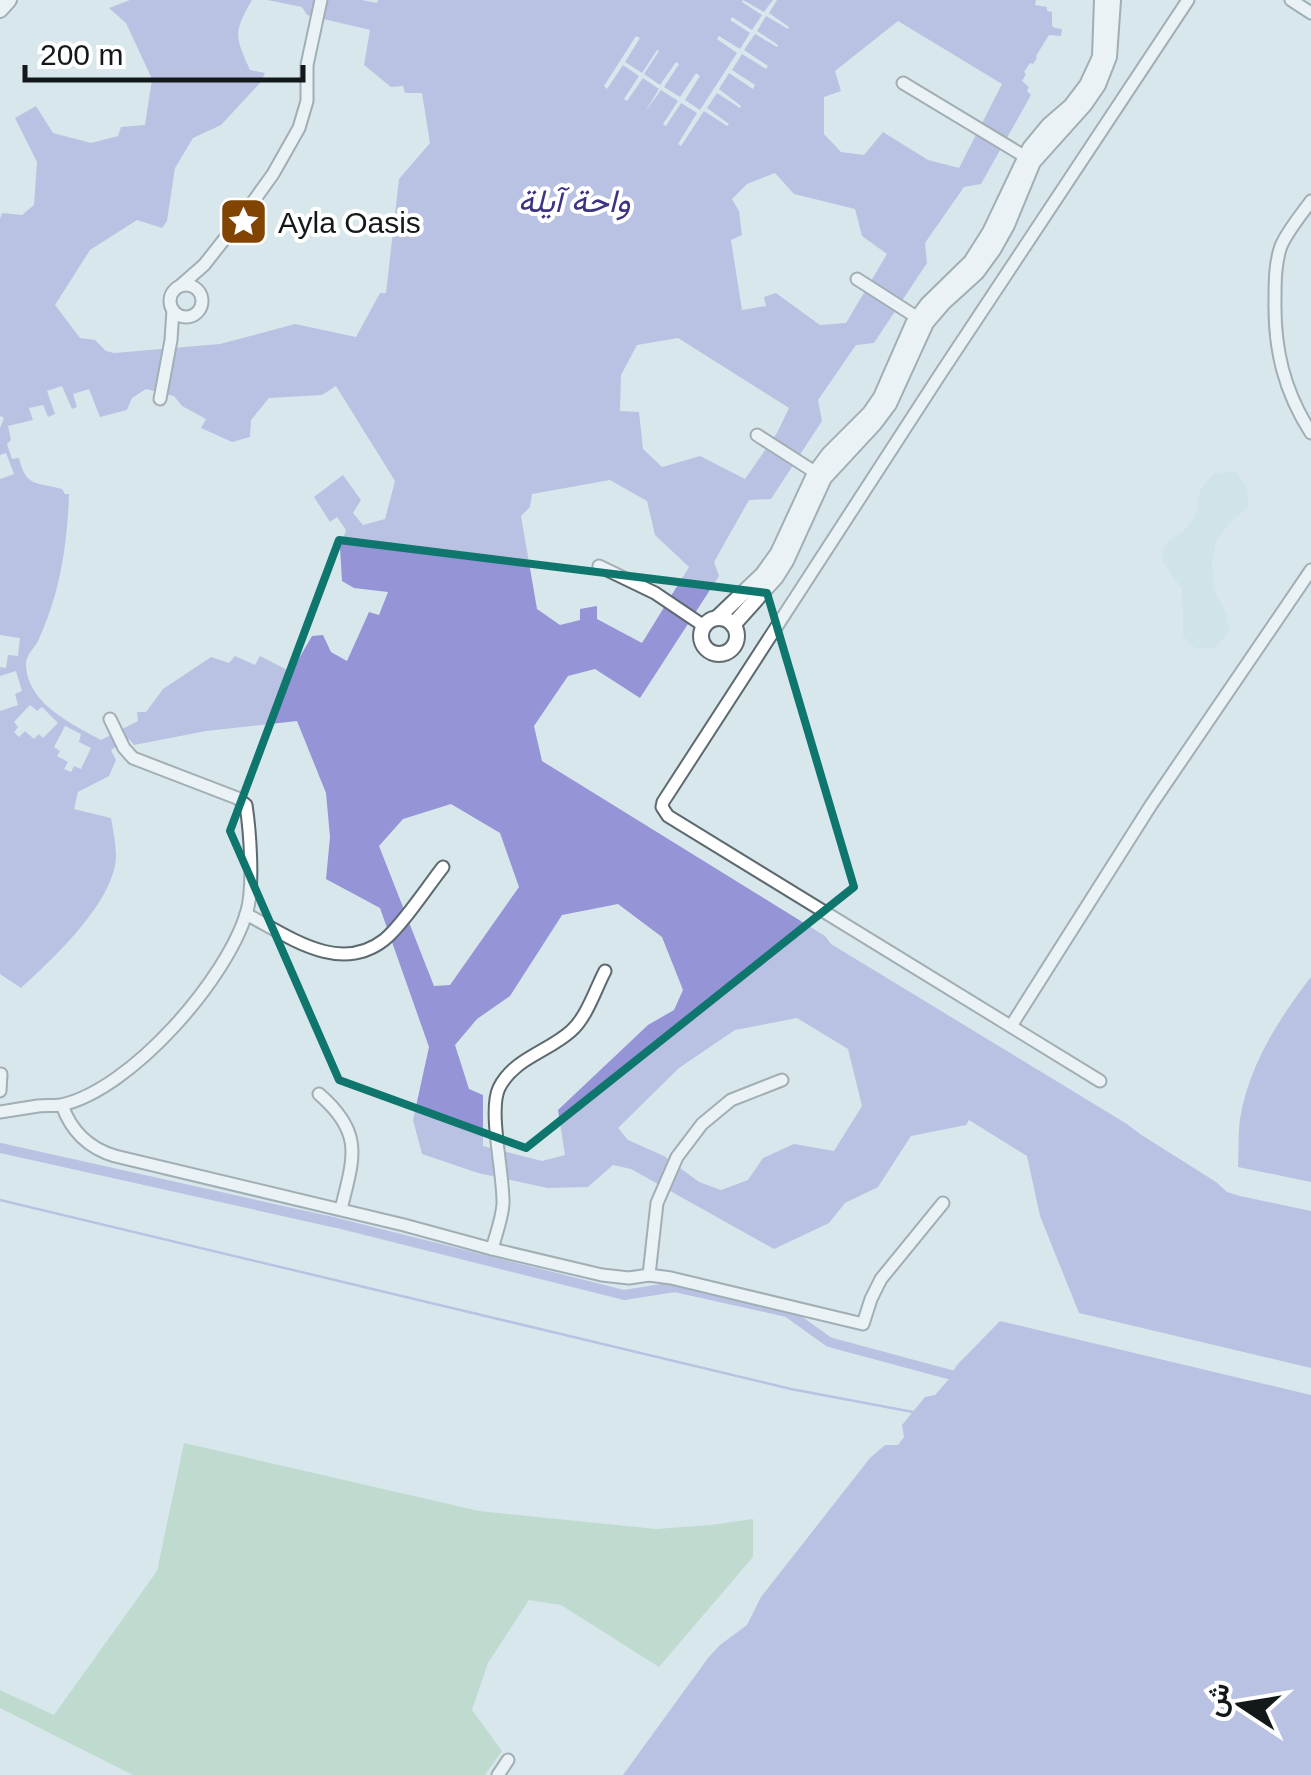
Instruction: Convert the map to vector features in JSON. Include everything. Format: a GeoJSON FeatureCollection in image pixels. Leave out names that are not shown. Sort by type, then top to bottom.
{"type":"FeatureCollection","features":[{"type":"Feature","properties":{"kind":"street"},"geometry":{"type":"LineString","coordinates":[[0,10],[9,0]]}},
{"type":"Feature","properties":{"kind":"street"},"geometry":{"type":"LineString","coordinates":[[160,400],[172,338],[171,296],[204,265],[274,174],[299,128],[307,102],[307,65],[321,0]]}},
{"type":"Feature","properties":{"kind":"street"},"geometry":{"type":"LineString","coordinates":[[600,566],[705,621],[728,621],[736,637],[732,648],[728,652],[710,652],[702,643],[705,621],[771,565],[816,473],[876,405],[916,317],[985,243],[1023,155],[1087,85],[1100,57],[1102,0]]}},
{"type":"Feature","properties":{"kind":"street"},"geometry":{"type":"LineString","coordinates":[[1023,155],[1085,104],[1098,85],[1110,57],[1113,0]]}},
{"type":"Feature","properties":{"kind":"street"},"geometry":{"type":"LineString","coordinates":[[1100,1081],[668,816],[662,802],[1188,0]]}},
{"type":"Feature","properties":{"kind":"street"},"geometry":{"type":"LineString","coordinates":[[1290,0],[1311,13]]}},
{"type":"Feature","properties":{"kind":"street"},"geometry":{"type":"LineString","coordinates":[[903,83],[1023,155]]}},
{"type":"Feature","properties":{"kind":"street"},"geometry":{"type":"LineString","coordinates":[[1311,201],[1280,248],[1274,316],[1276,347],[1289,390],[1311,433]]}},
{"type":"Feature","properties":{"kind":"street"},"geometry":{"type":"LineString","coordinates":[[173,310],[187,317],[200,308],[204,265]]}},
{"type":"Feature","properties":{"kind":"street"},"geometry":{"type":"LineString","coordinates":[[857,279],[916,317]]}},
{"type":"Feature","properties":{"kind":"street"},"geometry":{"type":"LineString","coordinates":[[180,286],[194,287],[202,297]]}},
{"type":"Feature","properties":{"kind":"street"},"geometry":{"type":"LineString","coordinates":[[172,338],[187,317]]}},
{"type":"Feature","properties":{"kind":"street"},"geometry":{"type":"LineString","coordinates":[[758,435],[816,473]]}},
{"type":"Feature","properties":{"kind":"street"},"geometry":{"type":"LineString","coordinates":[[733,625],[781,570],[812,502],[816,473]]}},
{"type":"Feature","properties":{"kind":"street"},"geometry":{"type":"LineString","coordinates":[[1012,1026],[1150,805],[1311,570]]}},
{"type":"Feature","properties":{"kind":"street"},"geometry":{"type":"LineString","coordinates":[[0,1112],[62,1105],[97,1090],[142,1060],[210,983],[229,954],[246,914],[252,891],[246,804],[133,758],[110,719]]}},
{"type":"Feature","properties":{"kind":"street"},"geometry":{"type":"LineString","coordinates":[[246,914],[306,946],[339,955],[361,952],[386,939],[443,867]]}},
{"type":"Feature","properties":{"kind":"street"},"geometry":{"type":"LineString","coordinates":[[492,1249],[503,1208],[494,1114],[500,1087],[527,1058],[572,1030],[605,971]]}},
{"type":"Feature","properties":{"kind":"street"},"geometry":{"type":"LineString","coordinates":[[0,1090],[2,1074]]}},
{"type":"Feature","properties":{"kind":"street"},"geometry":{"type":"LineString","coordinates":[[649,1275],[657,1203],[677,1157],[702,1124],[731,1100],[782,1080]]}},
{"type":"Feature","properties":{"kind":"street"},"geometry":{"type":"LineString","coordinates":[[319,1094],[342,1116],[351,1140],[352,1160],[341,1209]]}},
{"type":"Feature","properties":{"kind":"street"},"geometry":{"type":"LineString","coordinates":[[62,1105],[77,1134],[106,1154],[602,1274],[671,1278],[863,1324],[881,1279],[943,1204]]}},
{"type":"Feature","properties":{"kind":"street"},"geometry":{"type":"LineString","coordinates":[[498,1775],[508,1760]]}},
{"type":"Feature","properties":{"kind":"highlighted area"},"geometry":{"type":"Polygon","coordinates":[[[339,540],[767,593],[854,887],[526,1148],[339,1080],[230,831],[339,540]]]}},
{"type":"Feature","properties":{"kind":"shaded area"},"geometry":{"type":"Polygon","coordinates":[[[1235,472],[1247,487],[1248,506],[1216,540],[1212,563],[1214,589],[1226,613],[1229,631],[1215,648],[1195,648],[1183,636],[1182,589],[1162,560],[1164,547],[1195,517],[1200,490],[1214,473],[1235,472]]]}},
{"type":"Feature","properties":{"kind":"green space"},"geometry":{"type":"Polygon","coordinates":[[[184,1443],[479,1511],[656,1529],[753,1519],[753,1557],[659,1667],[561,1605],[529,1600],[488,1663],[472,1710],[502,1751],[485,1775],[133,1775],[0,1708],[0,1690],[54,1715],[157,1571],[184,1443]]]}},
{"type":"Feature","properties":{"kind":"water","name":"واحة آيلة"},"geometry":{"type":"Polygon","coordinates":[[[130,0],[252,0],[239,28],[239,42],[250,70],[265,73],[221,125],[193,138],[175,168],[167,221],[162,228],[137,220],[90,250],[55,305],[80,338],[95,340],[114,353],[220,344],[295,324],[356,337],[380,293],[386,293],[399,179],[430,143],[422,93],[405,93],[403,86],[391,87],[364,65],[370,30],[307,15],[302,7],[267,0],[1036,0],[1035,5],[1052,12],[1052,26],[1062,29],[1061,36],[1049,35],[1024,72],[1022,81],[1031,95],[981,184],[964,187],[925,243],[927,263],[874,343],[856,345],[818,400],[822,421],[771,499],[749,500],[714,562],[719,576],[640,698],[595,669],[568,676],[534,726],[542,761],[825,936],[831,944],[1127,1124],[1227,1192],[1311,1211],[1311,1368],[1079,1313],[1040,1216],[1027,1156],[969,1120],[966,1125],[911,1136],[878,1187],[845,1203],[829,1223],[774,1249],[631,1169],[613,1165],[588,1187],[548,1188],[478,1173],[422,1154],[413,1120],[429,1047],[380,908],[326,879],[330,837],[326,793],[297,721],[206,731],[134,745],[129,739],[111,750],[116,760],[109,776],[78,792],[74,809],[111,818],[116,857],[105,892],[80,928],[21,988],[0,974],[0,711],[18,705],[15,694],[22,691],[16,671],[0,676],[0,667],[6,668],[8,655],[18,656],[20,638],[0,635],[0,479],[14,474],[6,453],[0,455],[4,418],[0,416],[0,219],[2,213],[22,215],[34,205],[37,162],[15,118],[36,106],[53,133],[91,143],[118,136],[121,127],[145,125],[152,79],[126,23],[109,8],[130,0]],[[898,21],[835,71],[841,91],[824,97],[824,134],[841,152],[864,155],[883,132],[928,160],[959,168],[1002,84],[898,21]],[[775,173],[747,184],[732,199],[739,211],[742,235],[731,240],[742,310],[766,306],[764,297],[776,293],[820,325],[846,323],[887,254],[862,236],[855,209],[794,194],[775,173]],[[678,338],[637,345],[621,375],[620,411],[639,412],[643,449],[662,467],[700,456],[745,479],[789,408],[678,338]],[[62,386],[47,391],[55,414],[48,417],[43,405],[29,408],[33,420],[8,426],[11,440],[7,444],[12,459],[19,458],[29,479],[69,494],[58,583],[52,606],[26,662],[34,691],[53,711],[101,740],[138,721],[137,712],[146,712],[163,689],[211,657],[229,663],[235,656],[255,665],[260,656],[291,672],[312,636],[323,635],[331,652],[347,661],[369,612],[379,615],[388,592],[354,588],[342,581],[340,548],[346,530],[337,517],[330,522],[314,497],[343,475],[361,500],[353,513],[363,525],[385,519],[395,481],[336,386],[322,395],[269,398],[251,420],[250,437],[232,442],[201,428],[206,419],[182,406],[174,396],[146,389],[132,398],[127,410],[100,417],[89,389],[73,394],[77,407],[72,409],[62,386]],[[610,480],[532,494],[530,507],[521,516],[537,609],[560,625],[580,620],[580,609],[597,606],[597,619],[642,643],[689,567],[655,535],[647,501],[610,480]],[[30,705],[14,722],[18,727],[14,732],[19,737],[25,731],[34,739],[39,734],[43,738],[58,723],[42,707],[37,711],[30,705]],[[65,726],[54,747],[60,751],[57,756],[68,762],[64,769],[71,772],[74,766],[81,769],[91,748],[79,742],[81,734],[65,726]],[[451,804],[403,819],[379,846],[434,986],[450,985],[519,887],[500,833],[451,804]],[[618,904],[562,915],[510,996],[477,1019],[455,1045],[469,1089],[483,1095],[483,1146],[542,1161],[565,1155],[558,1110],[648,1025],[674,1010],[683,990],[662,937],[618,904]],[[797,1018],[735,1030],[679,1068],[618,1128],[628,1140],[664,1156],[699,1182],[721,1190],[748,1180],[763,1158],[794,1144],[834,1151],[862,1106],[848,1049],[797,1018]]]}},
{"type":"Feature","properties":{"kind":"water"},"geometry":{"type":"Polygon","coordinates":[[[1311,977],[1311,1182],[1238,1167],[1240,1119],[1250,1080],[1276,1027],[1311,977]]]}},
{"type":"Feature","properties":{"kind":"water"},"geometry":{"type":"Polygon","coordinates":[[[1000,1321],[1311,1395],[1311,1775],[623,1775],[708,1658],[747,1625],[761,1597],[870,1458],[885,1445],[898,1445],[904,1437],[902,1425],[925,1397],[935,1395],[949,1379],[954,1379],[957,1365],[1000,1321]]]}},
{"type":"Feature","properties":{"kind":"pier"},"geometry":{"type":"Polygon","coordinates":[[[743,0],[764,12],[777,0],[769,13],[789,27],[766,16],[757,31],[777,47],[755,34],[744,50],[768,66],[766,69],[742,54],[732,70],[755,85],[753,89],[729,73],[719,89],[740,108],[717,93],[707,108],[727,126],[704,111],[681,146],[678,144],[697,113],[681,103],[666,126],[663,124],[678,101],[661,90],[645,112],[659,89],[643,78],[627,101],[624,99],[639,76],[623,65],[607,89],[604,86],[636,36],[640,38],[625,62],[642,73],[659,51],[644,74],[660,85],[676,62],[679,64],[664,87],[680,97],[696,73],[700,76],[685,100],[700,110],[737,53],[717,39],[719,36],[740,49],[750,33],[730,20],[732,17],[752,30],[762,15],[743,0]]]}},
{"type":"Feature","properties":{"kind":"waterway"},"geometry":{"type":"LineString","coordinates":[[0,1148],[337,1223],[624,1295],[675,1287],[787,1312],[829,1342],[955,1376]]}},
{"type":"Feature","properties":{"kind":"waterway"},"geometry":{"type":"LineString","coordinates":[[0,1200],[791,1389],[913,1412]]}},
{"type":"Feature","properties":{"kind":"place","name":"Ayla Oasis"},"geometry":{"type":"Point","coordinates":[243,222]}}]}
